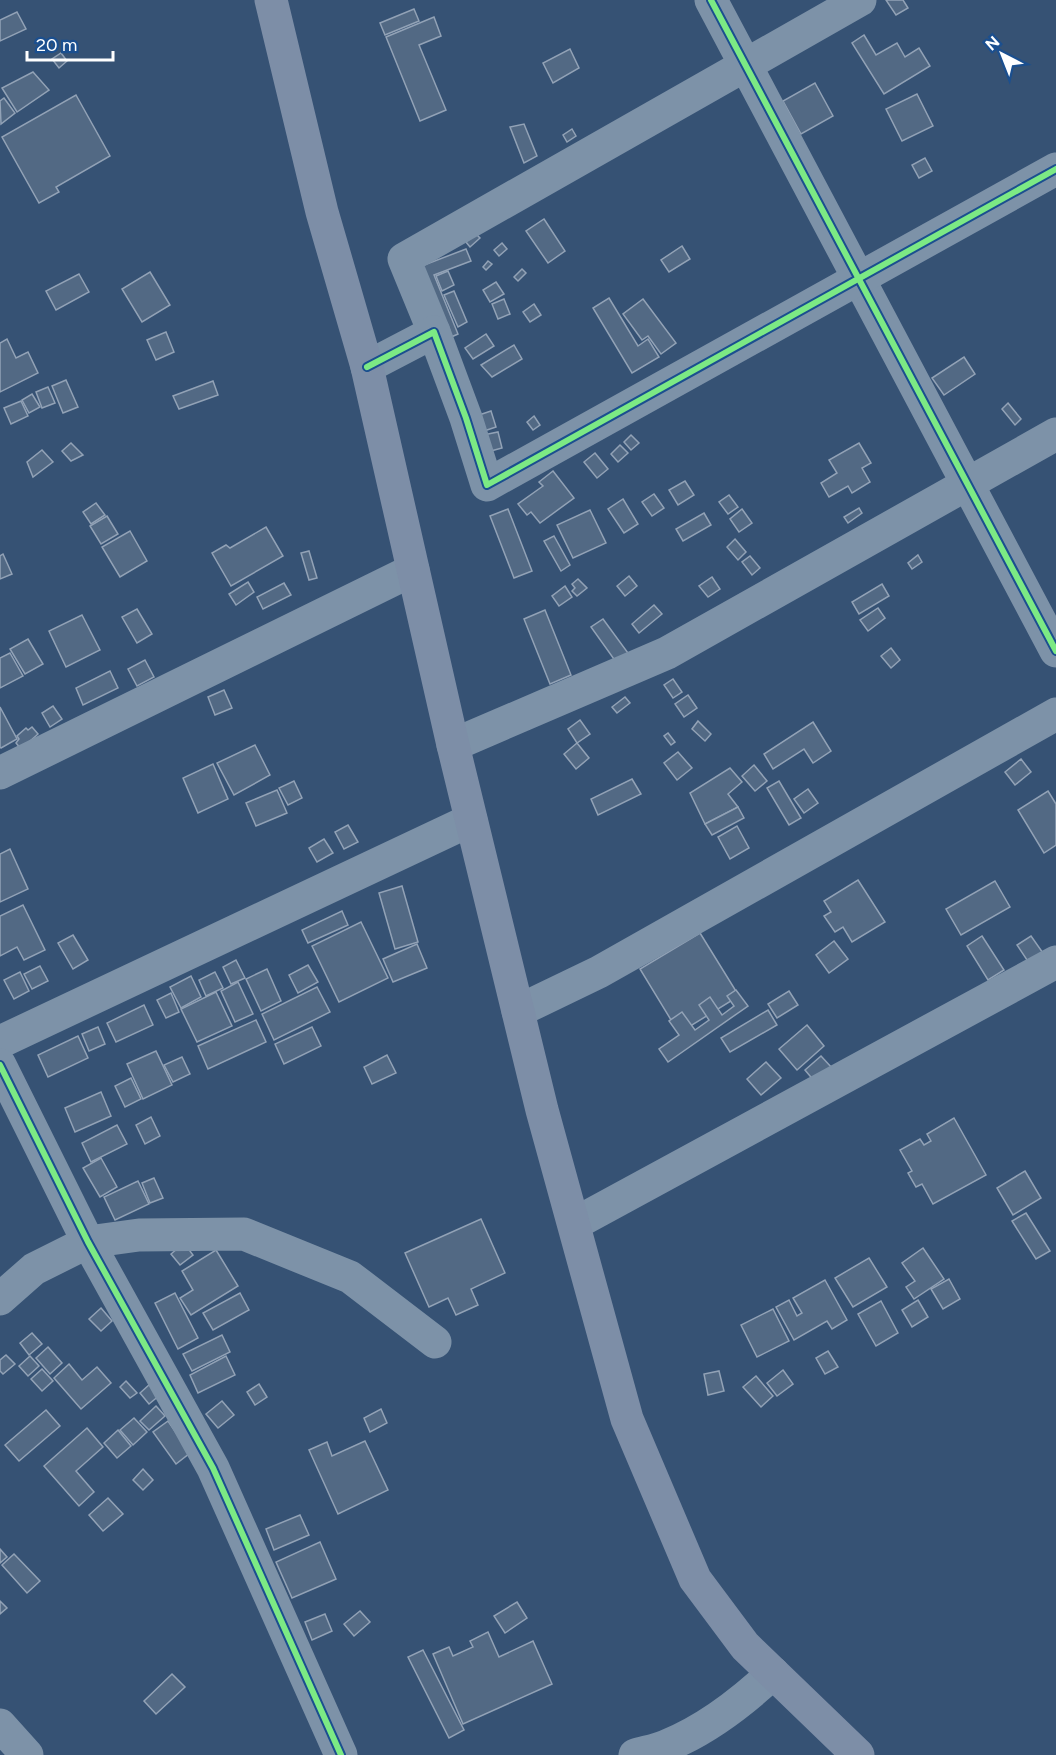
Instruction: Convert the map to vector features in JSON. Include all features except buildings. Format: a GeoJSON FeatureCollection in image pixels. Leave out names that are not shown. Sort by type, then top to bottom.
{"type":"FeatureCollection","features":[{"type":"Feature","properties":{"kind":"main road"},"geometry":{"type":"LineString","coordinates":[[271,0],[322,212],[367,367],[453,745],[542,1110],[627,1419],[694,1579],[745,1646],[858,1755]]}},
{"type":"Feature","properties":{"kind":"street"},"geometry":{"type":"LineString","coordinates":[[711,0],[1056,651]]}},
{"type":"Feature","properties":{"kind":"street"},"geometry":{"type":"LineString","coordinates":[[860,0],[404,259],[466,418],[487,485],[1056,169]]}},
{"type":"Feature","properties":{"kind":"street"},"geometry":{"type":"LineString","coordinates":[[367,367],[434,332]]}},
{"type":"Feature","properties":{"kind":"street"},"geometry":{"type":"LineString","coordinates":[[453,745],[667,653],[1056,434]]}},
{"type":"Feature","properties":{"kind":"street"},"geometry":{"type":"LineString","coordinates":[[0,773],[413,570]]}},
{"type":"Feature","properties":{"kind":"street"},"geometry":{"type":"LineString","coordinates":[[518,1011],[599,972],[1056,714]]}},
{"type":"Feature","properties":{"kind":"street"},"geometry":{"type":"LineString","coordinates":[[0,1042],[471,820]]}},
{"type":"Feature","properties":{"kind":"street"},"geometry":{"type":"LineString","coordinates":[[574,1224],[1056,962]]}},
{"type":"Feature","properties":{"kind":"street"},"geometry":{"type":"LineString","coordinates":[[0,1065],[88,1242],[213,1468],[340,1755]]}},
{"type":"Feature","properties":{"kind":"street"},"geometry":{"type":"LineString","coordinates":[[0,1299],[34,1269],[88,1242],[139,1235],[244,1234],[350,1277],[435,1342]]}},
{"type":"Feature","properties":{"kind":"street"},"geometry":{"type":"LineString","coordinates":[[635,1755],[666,1746],[720,1717],[773,1673]]}},
{"type":"Feature","properties":{"kind":"street"},"geometry":{"type":"LineString","coordinates":[[0,1725],[27,1755]]}},
{"type":"Feature","properties":{"kind":"cycle path"},"geometry":{"type":"LineString","coordinates":[[711,0],[1056,651]]}},
{"type":"Feature","properties":{"kind":"cycle path"},"geometry":{"type":"LineString","coordinates":[[367,367],[434,332],[466,418],[487,485],[1056,169]]}},
{"type":"Feature","properties":{"kind":"cycle path"},"geometry":{"type":"LineString","coordinates":[[0,1065],[88,1242],[213,1468],[341,1755]]}}]}
